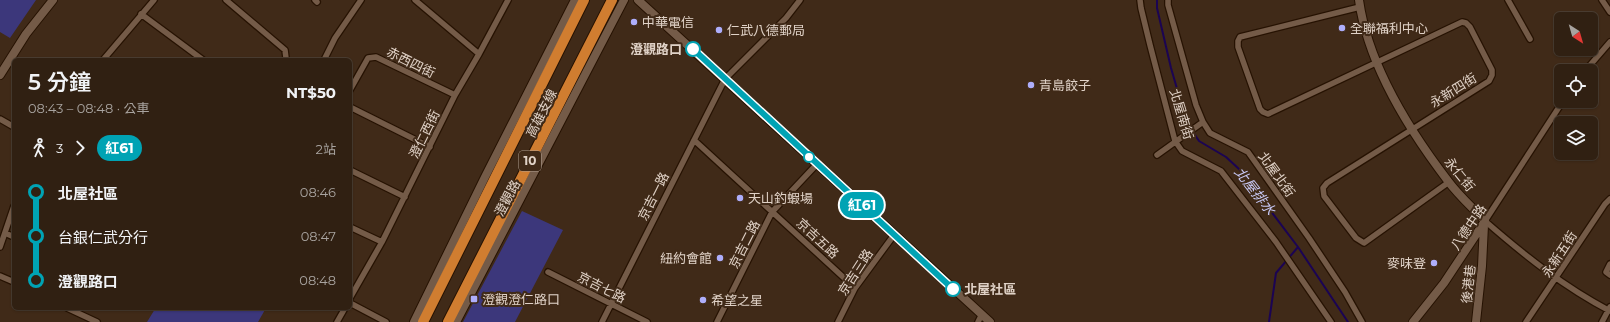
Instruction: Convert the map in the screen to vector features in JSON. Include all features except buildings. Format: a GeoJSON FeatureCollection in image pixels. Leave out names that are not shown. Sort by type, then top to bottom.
{"type":"FeatureCollection","features":[{"type":"Feature","properties":{"kind":"highway","name":"高雄支線"},"geometry":{"type":"LineString","coordinates":[[423,322],[584,0]]}},
{"type":"Feature","properties":{"kind":"highway","name":"高雄支線"},"geometry":{"type":"LineString","coordinates":[[448,322],[612,0]]}},
{"type":"Feature","properties":{"kind":"street"},"geometry":{"type":"LineString","coordinates":[[0,75],[26,34],[53,0]]}},
{"type":"Feature","properties":{"kind":"street"},"geometry":{"type":"LineString","coordinates":[[105,58],[154,0]]}},
{"type":"Feature","properties":{"kind":"street"},"geometry":{"type":"LineString","coordinates":[[226,0],[285,50],[286,58]]}},
{"type":"Feature","properties":{"kind":"street"},"geometry":{"type":"LineString","coordinates":[[325,58],[335,38],[361,0]]}},
{"type":"Feature","properties":{"kind":"street"},"geometry":{"type":"LineString","coordinates":[[415,0],[479,54]]}},
{"type":"Feature","properties":{"kind":"street","name":"澄仁西街"},"geometry":{"type":"LineString","coordinates":[[352,294],[382,242],[455,95],[508,0]]}},
{"type":"Feature","properties":{"kind":"street"},"geometry":{"type":"LineString","coordinates":[[414,322],[485,177],[575,0]]}},
{"type":"Feature","properties":{"kind":"street","name":"澄觀路"},"geometry":{"type":"LineString","coordinates":[[456,322],[624,0]]}},
{"type":"Feature","properties":{"kind":"street"},"geometry":{"type":"LineString","coordinates":[[638,0],[894,235],[980,319],[990,322]]}},
{"type":"Feature","properties":{"kind":"street","name":"京吉一路"},"geometry":{"type":"LineString","coordinates":[[602,322],[725,80],[786,18],[800,0]]}},
{"type":"Feature","properties":{"kind":"street","name":"北屋南街"},"geometry":{"type":"LineString","coordinates":[[1140,0],[1148,38],[1176,141],[1182,150],[1221,171],[1283,251],[1331,322]]}},
{"type":"Feature","properties":{"kind":"street","name":"北屋北街"},"geometry":{"type":"LineString","coordinates":[[1168,0],[1168,5],[1194,97],[1203,122],[1210,133],[1248,152],[1313,244],[1345,292],[1362,322]]}},
{"type":"Feature","properties":{"kind":"street"},"geometry":{"type":"LineString","coordinates":[[1508,0],[1530,39]]}},
{"type":"Feature","properties":{"kind":"street"},"geometry":{"type":"LineString","coordinates":[[1602,0],[1610,12]]}},
{"type":"Feature","properties":{"kind":"street","name":"永仁街"},"geometry":{"type":"LineString","coordinates":[[1360,4],[1368,37],[1377,62],[1393,96],[1412,129],[1449,182],[1485,223],[1556,278],[1609,309]]}},
{"type":"Feature","properties":{"kind":"street","name":"永新四街"},"geometry":{"type":"LineString","coordinates":[[1360,4],[1240,37],[1238,40],[1238,47],[1260,109],[1268,114],[1462,22],[1466,23],[1470,27],[1492,70],[1492,75],[1489,81],[1327,182],[1323,188],[1324,196],[1356,238],[1364,243],[1449,182]]}},
{"type":"Feature","properties":{"kind":"street"},"geometry":{"type":"LineString","coordinates":[[141,14],[200,58]]}},
{"type":"Feature","properties":{"kind":"street"},"geometry":{"type":"LineString","coordinates":[[1591,64],[1610,42]]}},
{"type":"Feature","properties":{"kind":"street","name":"赤西四街"},"geometry":{"type":"LineString","coordinates":[[352,86],[368,58],[376,57],[455,95]]}},
{"type":"Feature","properties":{"kind":"street"},"geometry":{"type":"LineString","coordinates":[[352,108],[430,147]]}},
{"type":"Feature","properties":{"kind":"street","name":"八德中路"},"geometry":{"type":"LineString","coordinates":[[1413,322],[1444,283],[1485,223],[1559,108]]}},
{"type":"Feature","properties":{"kind":"street"},"geometry":{"type":"LineString","coordinates":[[0,119],[12,126]]}},
{"type":"Feature","properties":{"kind":"street"},"geometry":{"type":"LineString","coordinates":[[1157,155],[1203,122]]}},
{"type":"Feature","properties":{"kind":"street","name":"京吉五路"},"geometry":{"type":"LineString","coordinates":[[694,140],[855,288]]}},
{"type":"Feature","properties":{"kind":"street","name":"京吉二路"},"geometry":{"type":"LineString","coordinates":[[717,322],[772,212],[817,164]]}},
{"type":"Feature","properties":{"kind":"street"},"geometry":{"type":"LineString","coordinates":[[352,171],[405,197]]}},
{"type":"Feature","properties":{"kind":"street","name":"永新五街"},"geometry":{"type":"LineString","coordinates":[[1526,322],[1605,204],[1610,199]]}},
{"type":"Feature","properties":{"kind":"street"},"geometry":{"type":"LineString","coordinates":[[0,247],[12,212]]}},
{"type":"Feature","properties":{"kind":"street","name":"後港巷"},"geometry":{"type":"LineString","coordinates":[[1476,322],[1485,223]]}},
{"type":"Feature","properties":{"kind":"street"},"geometry":{"type":"LineString","coordinates":[[352,228],[382,242]]}},
{"type":"Feature","properties":{"kind":"street"},"geometry":{"type":"LineString","coordinates":[[5,233],[12,236]]}},
{"type":"Feature","properties":{"kind":"street","name":"京吉三路"},"geometry":{"type":"LineString","coordinates":[[838,322],[855,288],[894,235]]}},
{"type":"Feature","properties":{"kind":"street"},"geometry":{"type":"LineString","coordinates":[[1610,264],[1606,272],[1610,275]]}},
{"type":"Feature","properties":{"kind":"street","name":"京吉七路"},"geometry":{"type":"LineString","coordinates":[[548,272],[647,322]]}},
{"type":"Feature","properties":{"kind":"street"},"geometry":{"type":"LineString","coordinates":[[0,276],[12,281]]}},
{"type":"Feature","properties":{"kind":"street"},"geometry":{"type":"LineString","coordinates":[[352,304],[386,322]]}},
{"type":"Feature","properties":{"kind":"street"},"geometry":{"type":"LineString","coordinates":[[1602,322],[1609,309]]}},
{"type":"Feature","properties":{"kind":"street"},"geometry":{"type":"LineString","coordinates":[[71,310],[97,322]]}},
{"type":"Feature","properties":{"kind":"street"},"geometry":{"type":"LineString","coordinates":[[338,322],[344,310]]}},
{"type":"Feature","properties":{"kind":"shaded area"},"geometry":{"type":"Polygon","coordinates":[[[0,0],[36,0],[10,38],[0,32],[0,0]]]}},
{"type":"Feature","properties":{"kind":"shaded area"},"geometry":{"type":"Polygon","coordinates":[[[522,211],[563,230],[515,322],[463,322],[522,211]]]}},
{"type":"Feature","properties":{"kind":"shaded area"},"geometry":{"type":"Polygon","coordinates":[[[154,310],[265,310],[258,322],[147,322],[154,310]]]}},
{"type":"Feature","properties":{"kind":"waterway","name":"北屋排水"},"geometry":{"type":"LineString","coordinates":[[1157,0],[1157,8],[1171,68],[1187,123],[1199,141],[1226,157],[1239,169],[1298,247],[1348,322]]}},
{"type":"Feature","properties":{"kind":"waterway","name":"北屋排水"},"geometry":{"type":"LineString","coordinates":[[1269,322],[1276,273],[1298,247]]}},
{"type":"Feature","properties":{"kind":"bus line","name":"紅61"},"geometry":{"type":"LineString","coordinates":[[693,49],[953,289]]}},
{"type":"Feature","properties":{"kind":"place","name":"中華電信"},"geometry":{"type":"Point","coordinates":[634,22]}},
{"type":"Feature","properties":{"kind":"place","name":"全聯福利中心"},"geometry":{"type":"Point","coordinates":[1342,28]}},
{"type":"Feature","properties":{"kind":"place","name":"仁武八德郵局"},"geometry":{"type":"Point","coordinates":[719,30]}},
{"type":"Feature","properties":{"kind":"place","name":"澄觀路口"},"geometry":{"type":"Point","coordinates":[693,49]}},
{"type":"Feature","properties":{"kind":"place","name":"青島餃子"},"geometry":{"type":"Point","coordinates":[1031,85]}},
{"type":"Feature","properties":{"kind":"place","name":"天山釣蝦場"},"geometry":{"type":"Point","coordinates":[740,198]}},
{"type":"Feature","properties":{"kind":"place","name":"紐約會館"},"geometry":{"type":"Point","coordinates":[720,258]}},
{"type":"Feature","properties":{"kind":"place","name":"麥味登"},"geometry":{"type":"Point","coordinates":[1434,263]}},
{"type":"Feature","properties":{"kind":"place","name":"北屋社區"},"geometry":{"type":"Point","coordinates":[953,289]}},
{"type":"Feature","properties":{"kind":"place","name":"澄觀澄仁路口"},"geometry":{"type":"Point","coordinates":[474,299]}},
{"type":"Feature","properties":{"kind":"place","name":"希望之星"},"geometry":{"type":"Point","coordinates":[703,300]}}]}
